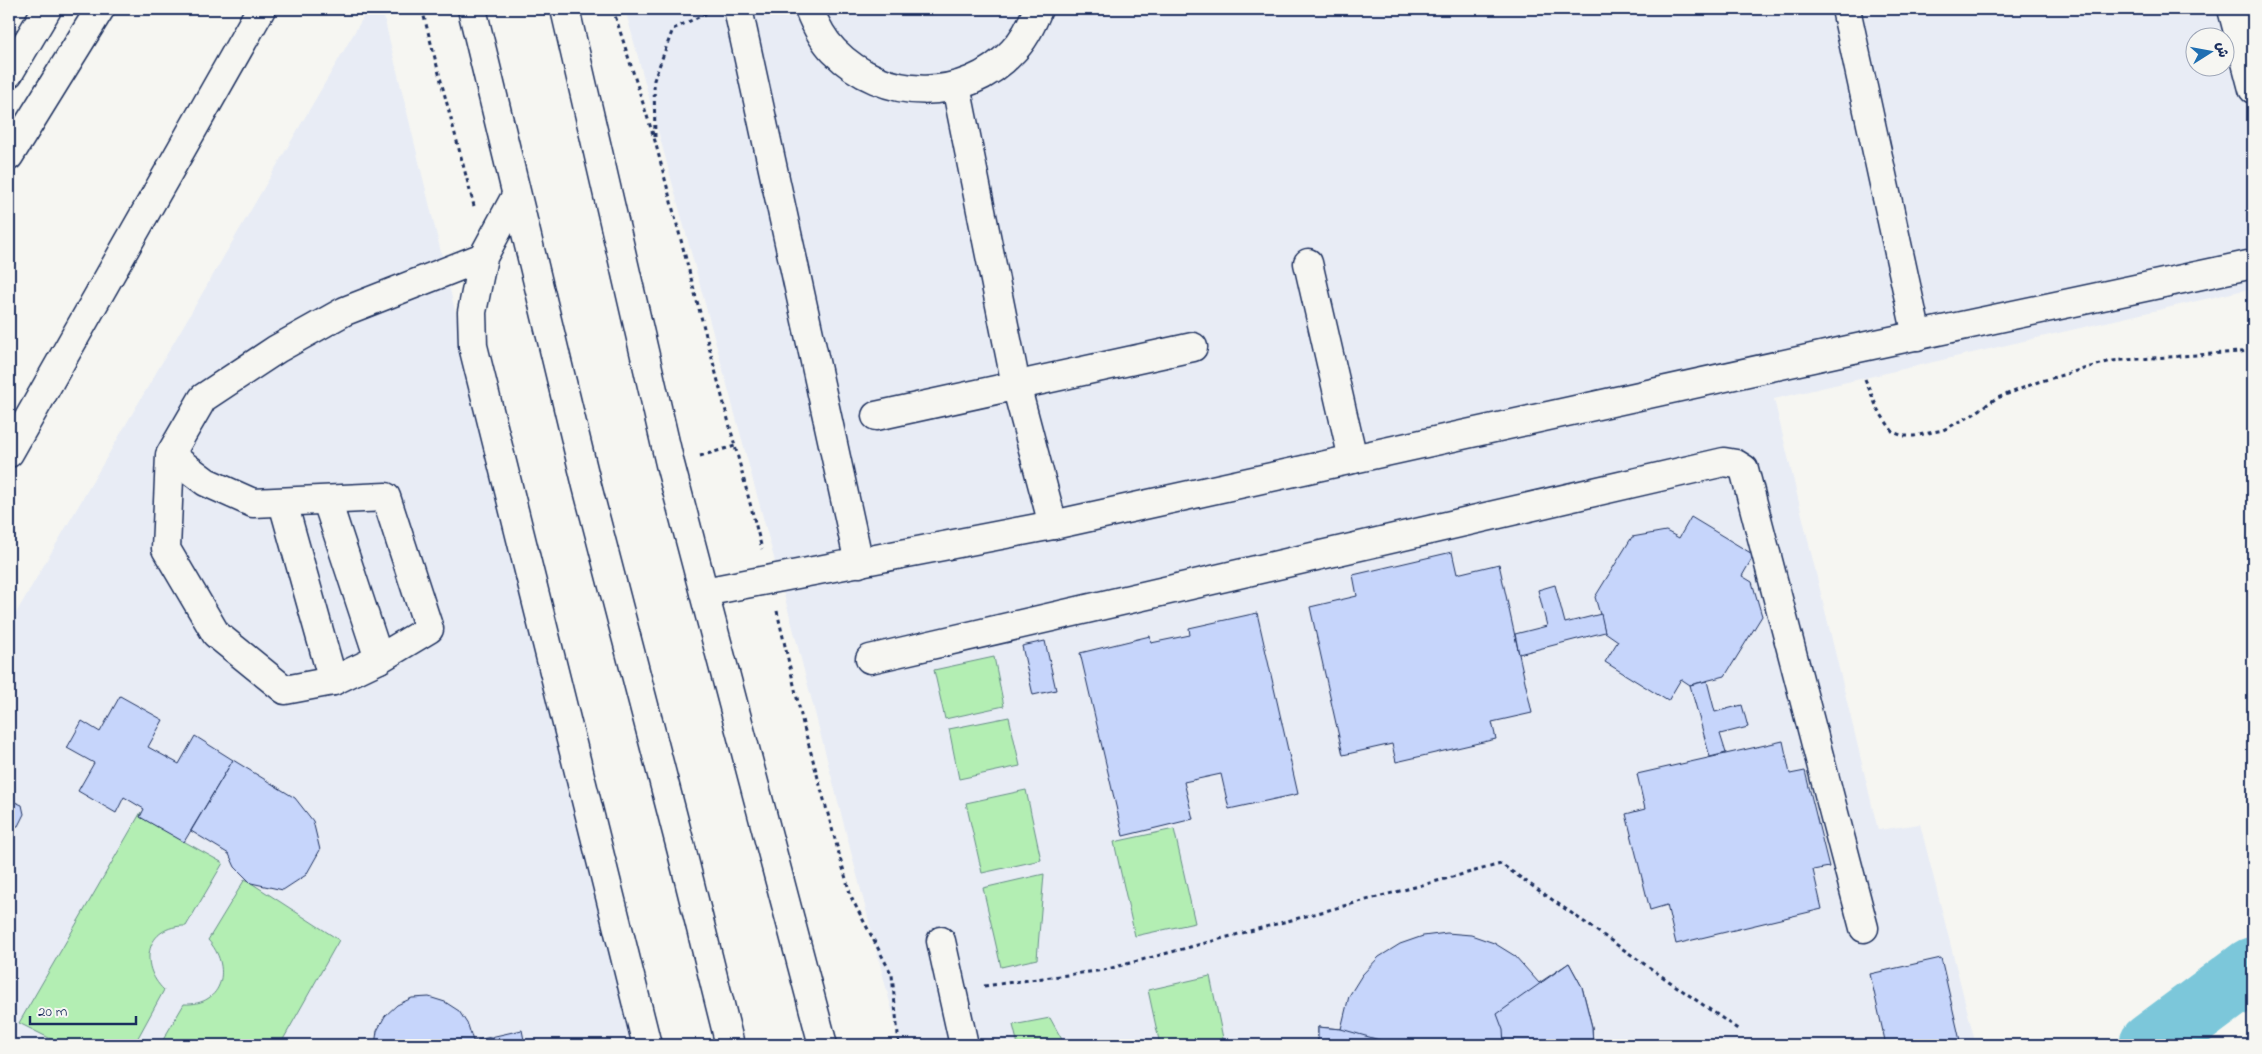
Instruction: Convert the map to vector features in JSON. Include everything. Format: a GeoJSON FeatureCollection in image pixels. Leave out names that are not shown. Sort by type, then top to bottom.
{"type":"FeatureCollection","features":[{"type":"Feature","properties":{"kind":"main road"},"geometry":{"type":"LineString","coordinates":[[9,73],[47,9]]}},
{"type":"Feature","properties":{"kind":"main road"},"geometry":{"type":"LineString","coordinates":[[9,156],[100,9]]}},
{"type":"Feature","properties":{"kind":"main road"},"geometry":{"type":"LineString","coordinates":[[9,452],[261,9]]}},
{"type":"Feature","properties":{"kind":"main road"},"geometry":{"type":"LineString","coordinates":[[472,9],[516,196],[730,1045]]}},
{"type":"Feature","properties":{"kind":"main road"},"geometry":{"type":"LineString","coordinates":[[565,9],[670,464],[823,1045]]}},
{"type":"Feature","properties":{"kind":"main road"},"geometry":{"type":"LineString","coordinates":[[738,9],[859,563]]}},
{"type":"Feature","properties":{"kind":"main road"},"geometry":{"type":"LineString","coordinates":[[809,9],[818,29],[832,50],[851,67],[873,80],[898,88],[923,91],[956,86],[973,81],[995,68],[1014,51],[1029,30],[1038,9]]}},
{"type":"Feature","properties":{"kind":"main road"},"geometry":{"type":"LineString","coordinates":[[1846,9],[1917,336]]}},
{"type":"Feature","properties":{"kind":"main road"},"geometry":{"type":"LineString","coordinates":[[2232,9],[2253,89]]}},
{"type":"Feature","properties":{"kind":"main road"},"geometry":{"type":"LineString","coordinates":[[956,86],[1016,386],[1053,525]]}},
{"type":"Feature","properties":{"kind":"main road"},"geometry":{"type":"LineString","coordinates":[[516,196],[484,257],[472,312],[473,346],[647,1045]]}},
{"type":"Feature","properties":{"kind":"main road"},"geometry":{"type":"LineString","coordinates":[[170,455],[206,482],[253,503],[386,497],[429,629],[379,659],[333,681],[285,690],[216,634],[166,549],[170,455],[203,398],[277,349],[345,311],[484,257]]}},
{"type":"Feature","properties":{"kind":"main road"},"geometry":{"type":"LineString","coordinates":[[1308,263],[1353,459]]}},
{"type":"Feature","properties":{"kind":"main road"},"geometry":{"type":"LineString","coordinates":[[704,592],[1053,525],[1853,349],[2253,264]]}},
{"type":"Feature","properties":{"kind":"main road"},"geometry":{"type":"LineString","coordinates":[[876,416],[1193,347]]}},
{"type":"Feature","properties":{"kind":"main road"},"geometry":{"type":"LineString","coordinates":[[870,660],[1724,462],[1736,464],[1744,469],[1864,928]]}},
{"type":"Feature","properties":{"kind":"main road"},"geometry":{"type":"LineString","coordinates":[[326,501],[379,659]]}},
{"type":"Feature","properties":{"kind":"main road"},"geometry":{"type":"LineString","coordinates":[[283,503],[333,681]]}},
{"type":"Feature","properties":{"kind":"main road"},"geometry":{"type":"LineString","coordinates":[[941,940],[964,1045]]}},
{"type":"Feature","properties":{"kind":"path"},"geometry":{"type":"LineString","coordinates":[[613,9],[655,141],[770,580],[803,724],[851,897],[892,975],[899,1045]]}},
{"type":"Feature","properties":{"kind":"path"},"geometry":{"type":"LineString","coordinates":[[655,141],[654,80],[673,29],[716,9]]}},
{"type":"Feature","properties":{"kind":"path"},"geometry":{"type":"LineString","coordinates":[[1853,349],[1878,410],[1893,432],[1903,436],[1943,430],[1971,416],[1995,399],[2038,382],[2111,360],[2253,351]]}},
{"type":"Feature","properties":{"kind":"path"},"geometry":{"type":"LineString","coordinates":[[951,990],[1104,970],[1500,864],[1739,1030]]}},
{"type":"Feature","properties":{"kind":"shaded area"},"geometry":{"type":"Polygon","coordinates":[[[368,9],[382,9],[633,1045],[9,1045],[9,625],[368,9]]]}},
{"type":"Feature","properties":{"kind":"shaded area"},"geometry":{"type":"Polygon","coordinates":[[[625,9],[2253,9],[2253,288],[1774,399],[1878,830],[1920,824],[1976,1045],[901,1045],[793,628],[625,9]]]}},
{"type":"Feature","properties":{"kind":"green space"},"geometry":{"type":"Polygon","coordinates":[[[994,657],[1004,706],[945,719],[934,670],[994,657]]]}},
{"type":"Feature","properties":{"kind":"green space"},"geometry":{"type":"Polygon","coordinates":[[[1009,717],[1020,766],[959,779],[949,729],[1009,717]]]}},
{"type":"Feature","properties":{"kind":"green space"},"geometry":{"type":"Polygon","coordinates":[[[1026,790],[1041,860],[982,873],[966,803],[1026,790]]]}},
{"type":"Feature","properties":{"kind":"green space"},"geometry":{"type":"Polygon","coordinates":[[[141,812],[140,817],[223,863],[186,926],[173,927],[162,932],[150,948],[151,969],[156,980],[164,990],[134,1045],[63,1045],[19,1023],[141,812]]]}},
{"type":"Feature","properties":{"kind":"green space"},"geometry":{"type":"Polygon","coordinates":[[[1174,829],[1195,923],[1135,936],[1114,842],[1174,829]]]}},
{"type":"Feature","properties":{"kind":"green space"},"geometry":{"type":"Polygon","coordinates":[[[1044,874],[1037,959],[1001,967],[983,888],[1044,874]]]}},
{"type":"Feature","properties":{"kind":"green space"},"geometry":{"type":"Polygon","coordinates":[[[245,879],[339,940],[280,1045],[160,1045],[184,1004],[198,1003],[216,991],[222,972],[216,950],[208,940],[245,879]]]}},
{"type":"Feature","properties":{"kind":"green space"},"geometry":{"type":"Polygon","coordinates":[[[1210,976],[1224,1043],[1213,1045],[1160,1045],[1148,990],[1210,976]]]}},
{"type":"Feature","properties":{"kind":"green space"},"geometry":{"type":"Polygon","coordinates":[[[1050,1018],[1065,1045],[1018,1045],[1013,1025],[1050,1018]]]}},
{"type":"Feature","properties":{"kind":"building"},"geometry":{"type":"Polygon","coordinates":[[[1691,517],[1754,555],[1742,576],[1752,582],[1762,616],[1725,676],[1690,685],[1681,679],[1668,701],[1605,662],[1618,641],[1605,632],[1595,597],[1632,537],[1666,531],[1679,538],[1691,517]]]}},
{"type":"Feature","properties":{"kind":"building"},"geometry":{"type":"Polygon","coordinates":[[[1452,552],[1457,574],[1499,564],[1532,713],[1492,722],[1496,739],[1396,762],[1392,744],[1343,755],[1310,607],[1357,596],[1353,575],[1452,552]]]}},
{"type":"Feature","properties":{"kind":"building"},"geometry":{"type":"Polygon","coordinates":[[[1555,585],[1565,623],[1601,614],[1605,632],[1519,654],[1515,634],[1547,626],[1538,590],[1555,585]]]}},
{"type":"Feature","properties":{"kind":"building"},"geometry":{"type":"Polygon","coordinates":[[[1257,613],[1298,794],[1229,809],[1221,774],[1184,782],[1193,819],[1123,836],[1080,653],[1150,636],[1151,643],[1190,635],[1189,628],[1257,613]]]}},
{"type":"Feature","properties":{"kind":"building"},"geometry":{"type":"Polygon","coordinates":[[[1045,641],[1056,690],[1033,695],[1022,646],[1045,641]]]}},
{"type":"Feature","properties":{"kind":"building"},"geometry":{"type":"Polygon","coordinates":[[[1707,681],[1715,712],[1742,705],[1748,727],[1720,734],[1726,753],[1710,757],[1690,685],[1707,681]]]}},
{"type":"Feature","properties":{"kind":"building"},"geometry":{"type":"Polygon","coordinates":[[[120,696],[163,720],[148,747],[179,764],[195,736],[233,760],[184,842],[140,817],[144,809],[124,797],[116,813],[78,791],[94,763],[67,748],[82,721],[100,732],[120,696]]]}},
{"type":"Feature","properties":{"kind":"building"},"geometry":{"type":"Polygon","coordinates":[[[1783,741],[1790,774],[1805,771],[1829,867],[1813,870],[1822,909],[1676,944],[1667,905],[1650,910],[1626,814],[1645,809],[1637,774],[1783,741]]]}},
{"type":"Feature","properties":{"kind":"building"},"geometry":{"type":"Polygon","coordinates":[[[233,760],[295,798],[313,821],[320,850],[306,875],[283,890],[251,883],[235,867],[229,854],[191,831],[233,760]]]}},
{"type":"Feature","properties":{"kind":"building"},"geometry":{"type":"Polygon","coordinates":[[[10,800],[22,805],[24,814],[18,826],[9,827],[10,800]]]}},
{"type":"Feature","properties":{"kind":"building"},"geometry":{"type":"Polygon","coordinates":[[[1447,933],[1471,935],[1494,943],[1515,956],[1539,983],[1569,963],[1582,987],[1592,1027],[1593,1045],[1318,1045],[1318,1027],[1341,1029],[1349,996],[1362,975],[1379,957],[1400,944],[1423,936],[1447,933]]]}},
{"type":"Feature","properties":{"kind":"building"},"geometry":{"type":"Polygon","coordinates":[[[1941,958],[1961,1045],[1886,1045],[1870,974],[1941,958]]]}},
{"type":"Feature","properties":{"kind":"building"},"geometry":{"type":"Polygon","coordinates":[[[1569,963],[1582,987],[1592,1027],[1593,1045],[1504,1045],[1503,1030],[1497,1014],[1569,963]]]}},
{"type":"Feature","properties":{"kind":"building"},"geometry":{"type":"Polygon","coordinates":[[[429,997],[445,1002],[459,1011],[468,1025],[473,1041],[522,1030],[525,1045],[375,1045],[377,1031],[385,1016],[397,1005],[412,998],[429,997]]]}},
{"type":"Feature","properties":{"kind":"building"},"geometry":{"type":"Polygon","coordinates":[[[1318,1027],[1341,1029],[1397,1045],[1318,1045],[1318,1027]]]}},
{"type":"Feature","properties":{"kind":"waterway"},"geometry":{"type":"LineString","coordinates":[[2151,1045],[2253,969]]}}]}
